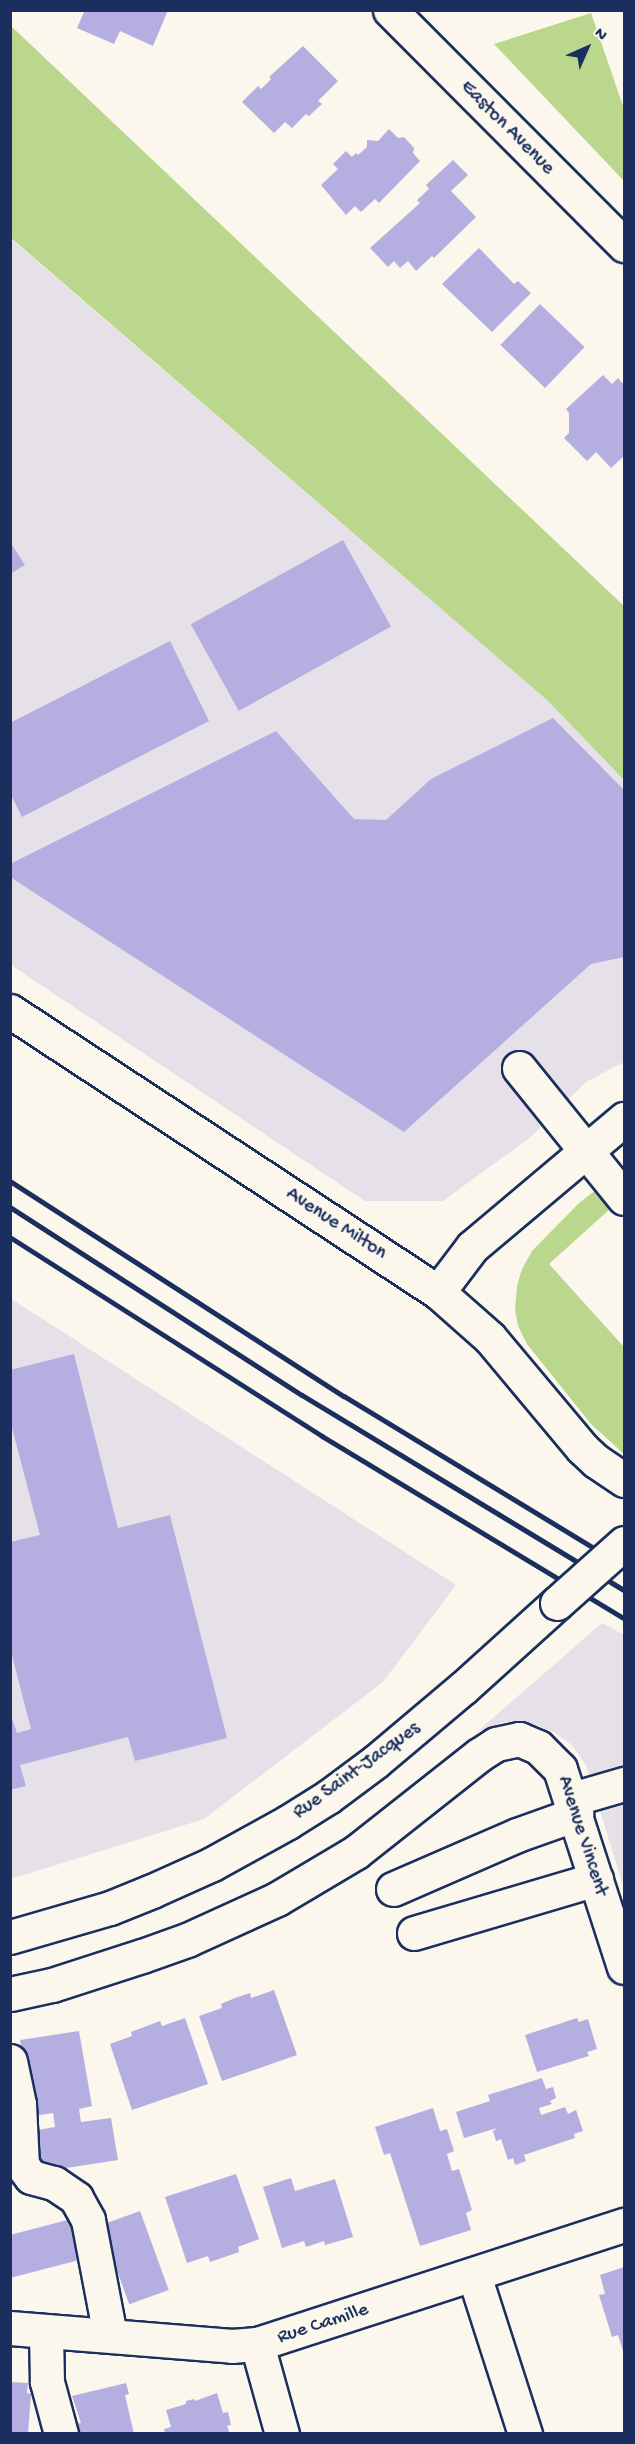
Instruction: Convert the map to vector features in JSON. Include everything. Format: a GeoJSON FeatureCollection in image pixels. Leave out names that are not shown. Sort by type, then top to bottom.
{"type":"FeatureCollection","features":[{"type":"Feature","properties":{"kind":"street","name":"Easton Avenue"},"geometry":{"type":"LineString","coordinates":[[390,10],[624,244]]}},
{"type":"Feature","properties":{"kind":"street","name":"Avenue Milton"},"geometry":{"type":"LineString","coordinates":[[10,1011],[438,1292],[489,1338],[582,1448],[596,1461],[624,1480]]}},
{"type":"Feature","properties":{"kind":"street"},"geometry":{"type":"LineString","coordinates":[[519,1068],[624,1198]]}},
{"type":"Feature","properties":{"kind":"street"},"geometry":{"type":"LineString","coordinates":[[438,1292],[472,1247],[624,1119]]}},
{"type":"Feature","properties":{"kind":"street","name":"Rue Saint-Jacques"},"geometry":{"type":"LineString","coordinates":[[10,1937],[90,1914],[152,1891],[212,1864],[328,1797],[375,1762],[463,1688],[624,1543]]}},
{"type":"Feature","properties":{"kind":"street","name":"Avenue Vincent"},"geometry":{"type":"LineString","coordinates":[[10,1994],[52,1985],[188,1940],[268,1904],[356,1852],[496,1744],[519,1739],[538,1747],[560,1769],[596,1879],[618,1927],[624,1967]]}},
{"type":"Feature","properties":{"kind":"street"},"geometry":{"type":"LineString","coordinates":[[393,1889],[517,1835],[624,1784]]}},
{"type":"Feature","properties":{"kind":"street"},"geometry":{"type":"LineString","coordinates":[[414,1934],[596,1879]]}},
{"type":"Feature","properties":{"kind":"street"},"geometry":{"type":"LineString","coordinates":[[10,2061],[19,2104],[22,2165],[31,2177],[54,2183],[76,2198],[88,2220],[110,2335]]}},
{"type":"Feature","properties":{"kind":"street","name":"Rue Camille"},"geometry":{"type":"LineString","coordinates":[[10,2328],[232,2346],[256,2344],[624,2225]]}},
{"type":"Feature","properties":{"kind":"street"},"geometry":{"type":"LineString","coordinates":[[474,2275],[525,2433]]}},
{"type":"Feature","properties":{"kind":"street"},"geometry":{"type":"LineString","coordinates":[[46,2331],[47,2382],[61,2433]]}},
{"type":"Feature","properties":{"kind":"street"},"geometry":{"type":"LineString","coordinates":[[256,2344],[282,2433]]}},
{"type":"Feature","properties":{"kind":"shaded area"},"geometry":{"type":"Polygon","coordinates":[[[10,238],[548,701],[624,780],[624,1062],[586,1082],[532,1136],[443,1201],[365,1201],[11,965],[10,238]]]}},
{"type":"Feature","properties":{"kind":"shaded area"},"geometry":{"type":"Polygon","coordinates":[[[10,1298],[456,1585],[383,1682],[204,1819],[11,1879],[10,1298]]]}},
{"type":"Feature","properties":{"kind":"shaded area"},"geometry":{"type":"Polygon","coordinates":[[[602,1623],[624,1635],[624,1889],[586,1765],[572,1745],[552,1731],[530,1723],[504,1722],[478,1731],[602,1623]]]}},
{"type":"Feature","properties":{"kind":"green space"},"geometry":{"type":"Polygon","coordinates":[[[591,13],[624,109],[624,181],[494,44],[591,13]]]}},
{"type":"Feature","properties":{"kind":"green space"},"geometry":{"type":"Polygon","coordinates":[[[10,25],[624,606],[624,780],[548,701],[11,238],[10,25]]]}},
{"type":"Feature","properties":{"kind":"green space"},"geometry":{"type":"Polygon","coordinates":[[[596,1190],[611,1206],[610,1209],[549,1264],[624,1347],[624,1454],[591,1424],[527,1344],[518,1326],[515,1309],[517,1286],[522,1269],[532,1251],[579,1203],[596,1190]]]}},
{"type":"Feature","properties":{"kind":"building"},"geometry":{"type":"Polygon","coordinates":[[[85,10],[168,10],[153,46],[120,31],[114,44],[77,28],[85,10]]]}},
{"type":"Feature","properties":{"kind":"building"},"geometry":{"type":"Polygon","coordinates":[[[303,46],[338,81],[318,101],[322,104],[309,116],[306,114],[292,128],[285,122],[274,133],[242,102],[258,86],[261,89],[271,79],[269,77],[303,46]]]}},
{"type":"Feature","properties":{"kind":"building"},"geometry":{"type":"Polygon","coordinates":[[[389,129],[398,138],[404,137],[414,148],[413,153],[420,161],[379,203],[375,199],[361,212],[355,206],[346,215],[321,185],[338,169],[333,164],[346,151],[352,157],[356,153],[358,155],[367,147],[367,140],[378,141],[389,129]]]}},
{"type":"Feature","properties":{"kind":"building"},"geometry":{"type":"Polygon","coordinates":[[[453,160],[468,175],[451,191],[476,217],[434,258],[432,256],[416,271],[408,261],[400,268],[394,261],[388,267],[370,248],[420,203],[417,200],[429,189],[426,185],[453,160]]]}},
{"type":"Feature","properties":{"kind":"building"},"geometry":{"type":"Polygon","coordinates":[[[479,248],[514,284],[518,281],[531,293],[492,332],[442,284],[479,248]]]}},
{"type":"Feature","properties":{"kind":"building"},"geometry":{"type":"Polygon","coordinates":[[[540,304],[585,347],[545,388],[500,345],[540,304]]]}},
{"type":"Feature","properties":{"kind":"building"},"geometry":{"type":"Polygon","coordinates":[[[603,375],[612,384],[618,378],[624,385],[624,456],[611,468],[596,452],[587,461],[564,438],[569,433],[569,413],[566,409],[603,375]]]}},
{"type":"Feature","properties":{"kind":"building"},"geometry":{"type":"Polygon","coordinates":[[[343,540],[391,627],[239,711],[191,624],[343,540]]]}},
{"type":"Feature","properties":{"kind":"building"},"geometry":{"type":"Polygon","coordinates":[[[10,542],[25,565],[10,574],[10,542]]]}},
{"type":"Feature","properties":{"kind":"building"},"geometry":{"type":"Polygon","coordinates":[[[170,641],[209,721],[22,817],[10,793],[10,723],[170,641]]]}},
{"type":"Feature","properties":{"kind":"building"},"geometry":{"type":"Polygon","coordinates":[[[553,718],[624,790],[624,957],[591,964],[404,1132],[10,877],[10,864],[276,731],[354,819],[386,820],[431,779],[553,718]]]}},
{"type":"Feature","properties":{"kind":"building"},"geometry":{"type":"Polygon","coordinates":[[[74,1354],[118,1528],[170,1515],[227,1738],[135,1761],[128,1737],[20,1765],[26,1786],[10,1790],[10,1713],[17,1733],[31,1729],[10,1648],[10,1542],[40,1535],[10,1420],[10,1370],[74,1354]]]}},
{"type":"Feature","properties":{"kind":"building"},"geometry":{"type":"Polygon","coordinates":[[[274,1990],[297,2055],[222,2081],[199,2016],[222,2008],[221,2004],[235,1998],[250,1993],[251,1998],[274,1990]]]}},
{"type":"Feature","properties":{"kind":"building"},"geometry":{"type":"Polygon","coordinates":[[[185,2018],[208,2084],[132,2110],[110,2044],[132,2036],[131,2032],[160,2021],[162,2026],[185,2018]]]}},
{"type":"Feature","properties":{"kind":"building"},"geometry":{"type":"Polygon","coordinates":[[[577,2018],[579,2022],[588,2019],[597,2049],[587,2052],[589,2056],[537,2072],[525,2035],[577,2018]]]}},
{"type":"Feature","properties":{"kind":"building"},"geometry":{"type":"Polygon","coordinates":[[[79,2031],[92,2106],[79,2109],[81,2122],[111,2118],[118,2160],[34,2173],[26,2132],[55,2127],[53,2113],[33,2116],[20,2040],[79,2031]]]}},
{"type":"Feature","properties":{"kind":"building"},"geometry":{"type":"Polygon","coordinates":[[[542,2078],[546,2089],[553,2087],[556,2098],[550,2101],[552,2104],[539,2108],[541,2115],[565,2107],[568,2114],[576,2110],[583,2131],[574,2134],[575,2138],[524,2155],[526,2161],[515,2165],[513,2158],[508,2160],[501,2139],[496,2141],[493,2131],[497,2128],[464,2138],[456,2112],[490,2101],[488,2095],[542,2078]]]}},
{"type":"Feature","properties":{"kind":"building"},"geometry":{"type":"Polygon","coordinates":[[[433,2108],[440,2131],[447,2129],[454,2151],[447,2154],[452,2171],[459,2169],[472,2210],[466,2213],[471,2230],[420,2246],[390,2153],[384,2155],[375,2127],[433,2108]]]}},
{"type":"Feature","properties":{"kind":"building"},"geometry":{"type":"Polygon","coordinates":[[[236,2174],[259,2239],[238,2247],[239,2252],[210,2262],[208,2256],[187,2263],[165,2197],[236,2174]]]}},
{"type":"Feature","properties":{"kind":"building"},"geometry":{"type":"Polygon","coordinates":[[[291,2178],[295,2191],[335,2179],[353,2237],[325,2245],[324,2241],[306,2247],[304,2241],[282,2248],[263,2187],[291,2178]]]}},
{"type":"Feature","properties":{"kind":"building"},"geometry":{"type":"Polygon","coordinates":[[[140,2211],[169,2290],[129,2304],[101,2225],[140,2211]]]}},
{"type":"Feature","properties":{"kind":"building"},"geometry":{"type":"Polygon","coordinates":[[[75,2218],[87,2258],[10,2278],[10,2235],[75,2218]]]}},
{"type":"Feature","properties":{"kind":"building"},"geometry":{"type":"Polygon","coordinates":[[[624,2267],[624,2354],[618,2335],[612,2337],[599,2295],[605,2294],[600,2275],[624,2267]]]}},
{"type":"Feature","properties":{"kind":"building"},"geometry":{"type":"Polygon","coordinates":[[[10,2382],[28,2383],[27,2393],[31,2394],[28,2434],[10,2434],[10,2382]]]}},
{"type":"Feature","properties":{"kind":"building"},"geometry":{"type":"Polygon","coordinates":[[[126,2383],[129,2394],[125,2395],[134,2434],[76,2434],[74,2424],[81,2423],[72,2396],[126,2383]]]}},
{"type":"Feature","properties":{"kind":"building"},"geometry":{"type":"Polygon","coordinates":[[[217,2393],[223,2413],[228,2412],[231,2425],[227,2426],[230,2434],[165,2434],[164,2429],[171,2427],[166,2410],[186,2404],[186,2401],[194,2399],[195,2401],[217,2393]]]}},
{"type":"Feature","properties":{"kind":"railway"},"geometry":{"type":"LineString","coordinates":[[10,1181],[344,1396],[624,1566]]}},
{"type":"Feature","properties":{"kind":"railway"},"geometry":{"type":"LineString","coordinates":[[10,1207],[302,1395],[624,1590]]}},
{"type":"Feature","properties":{"kind":"railway"},"geometry":{"type":"LineString","coordinates":[[10,1237],[322,1436],[624,1618]]}}]}
